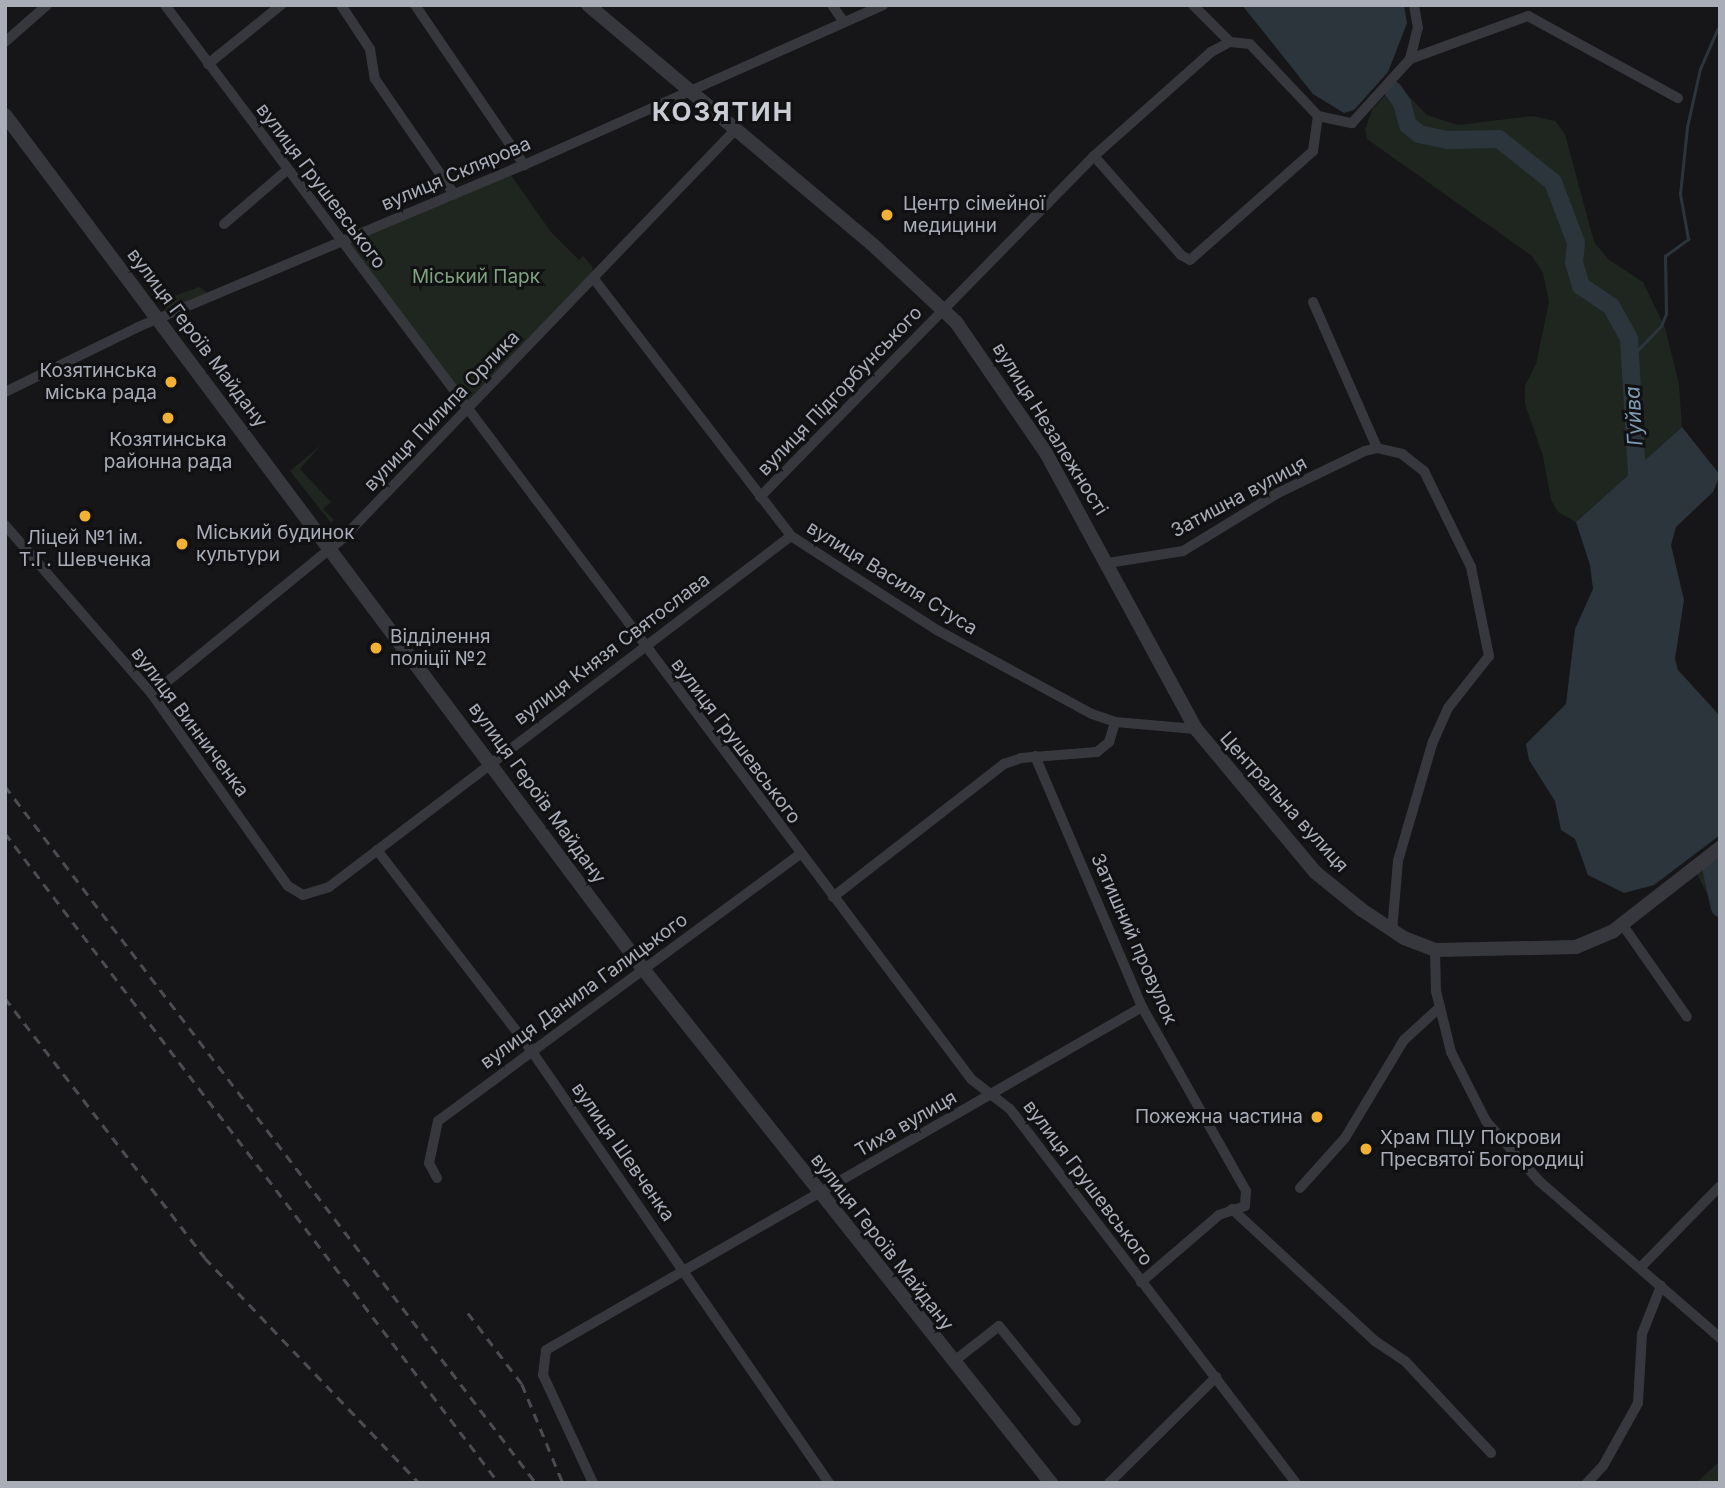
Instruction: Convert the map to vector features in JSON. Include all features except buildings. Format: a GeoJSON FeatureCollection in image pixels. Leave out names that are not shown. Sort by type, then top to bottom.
{"type":"FeatureCollection","features":[{"type":"Feature","properties":{"kind":"street"},"geometry":{"type":"LineString","coordinates":[[5,42],[47,5]]}},
{"type":"Feature","properties":{"kind":"street","name":"вулиця Грушевського"},"geometry":{"type":"LineString","coordinates":[[165,5],[468,408],[643,647],[971,1079],[1010,1109],[1296,1483]]}},
{"type":"Feature","properties":{"kind":"street"},"geometry":{"type":"LineString","coordinates":[[208,64],[281,5]]}},
{"type":"Feature","properties":{"kind":"street"},"geometry":{"type":"LineString","coordinates":[[341,5],[370,49],[375,79],[454,194]]}},
{"type":"Feature","properties":{"kind":"street"},"geometry":{"type":"LineString","coordinates":[[415,5],[524,165]]}},
{"type":"Feature","properties":{"kind":"street","name":"вулиця Незалежності"},"geometry":{"type":"LineString","coordinates":[[588,5],[945,309],[1013,400],[1108,563],[1196,729]]}},
{"type":"Feature","properties":{"kind":"street"},"geometry":{"type":"LineString","coordinates":[[832,5],[843,21]]}},
{"type":"Feature","properties":{"kind":"street","name":"вулиця Склярова"},"geometry":{"type":"LineString","coordinates":[[5,392],[158,320],[340,240],[524,165],[688,89],[883,5]]}},
{"type":"Feature","properties":{"kind":"street"},"geometry":{"type":"LineString","coordinates":[[1193,5],[1230,42],[1257,48],[1318,116],[1352,122],[1379,96],[1410,59],[1418,28],[1414,5]]}},
{"type":"Feature","properties":{"kind":"street"},"geometry":{"type":"LineString","coordinates":[[1410,59],[1528,16],[1678,98]]}},
{"type":"Feature","properties":{"kind":"street","name":"вулиця Підгорбунського"},"geometry":{"type":"LineString","coordinates":[[760,497],[1094,156],[1211,52],[1230,42]]}},
{"type":"Feature","properties":{"kind":"street","name":"вулиця Героїв Майдану"},"geometry":{"type":"LineString","coordinates":[[5,115],[492,762],[644,970],[1051,1483]]}},
{"type":"Feature","properties":{"kind":"street"},"geometry":{"type":"LineString","coordinates":[[1094,156],[1181,256],[1190,260],[1313,151],[1318,116]]}},
{"type":"Feature","properties":{"kind":"street","name":"вулиця Пилипа Орлика"},"geometry":{"type":"LineString","coordinates":[[152,694],[331,549],[736,129]]}},
{"type":"Feature","properties":{"kind":"street"},"geometry":{"type":"LineString","coordinates":[[224,224],[287,170]]}},
{"type":"Feature","properties":{"kind":"street","name":"вулиця Василя Стуса"},"geometry":{"type":"LineString","coordinates":[[594,279],[791,536],[937,630],[1070,704],[1115,722],[1196,729]]}},
{"type":"Feature","properties":{"kind":"street"},"geometry":{"type":"LineString","coordinates":[[1313,302],[1377,448],[1414,461],[1436,489],[1477,583],[1489,646],[1487,663],[1448,708],[1433,741],[1398,861],[1392,931]]}},
{"type":"Feature","properties":{"kind":"street","name":"Затишна вулиця"},"geometry":{"type":"LineString","coordinates":[[1108,563],[1183,551],[1278,493],[1377,448]]}},
{"type":"Feature","properties":{"kind":"street","name":"вулиця Винниченка"},"geometry":{"type":"LineString","coordinates":[[5,525],[152,694],[288,886],[303,895],[321,892]]}},
{"type":"Feature","properties":{"kind":"street","name":"вулиця Князя Святослава"},"geometry":{"type":"LineString","coordinates":[[321,892],[791,536]]}},
{"type":"Feature","properties":{"kind":"street"},"geometry":{"type":"LineString","coordinates":[[833,897],[1004,764],[1035,756],[1097,752],[1109,742],[1115,722]]}},
{"type":"Feature","properties":{"kind":"street","name":"Центральна вулиця"},"geometry":{"type":"LineString","coordinates":[[1196,729],[1315,872],[1392,931],[1435,950],[1570,947],[1596,940],[1622,925],[1720,848]]}},
{"type":"Feature","properties":{"kind":"street","name":"Затишний провулок"},"geometry":{"type":"LineString","coordinates":[[1035,756],[1142,1007],[1246,1191],[1245,1206],[1232,1209]]}},
{"type":"Feature","properties":{"kind":"street","name":"вулиця Шевченка"},"geometry":{"type":"LineString","coordinates":[[377,850],[531,1050],[830,1483]]}},
{"type":"Feature","properties":{"kind":"street","name":"вулиця Данила Галицького"},"geometry":{"type":"LineString","coordinates":[[437,1178],[429,1163],[438,1121],[800,854]]}},
{"type":"Feature","properties":{"kind":"street"},"geometry":{"type":"LineString","coordinates":[[1622,925],[1687,1017]]}},
{"type":"Feature","properties":{"kind":"street"},"geometry":{"type":"LineString","coordinates":[[1435,950],[1440,1007],[1451,1052],[1486,1121],[1539,1181],[1720,1338]]}},
{"type":"Feature","properties":{"kind":"street","name":"Тиха вулиця"},"geometry":{"type":"LineString","coordinates":[[593,1483],[543,1375],[543,1356],[553,1344],[1142,1007]]}},
{"type":"Feature","properties":{"kind":"street"},"geometry":{"type":"LineString","coordinates":[[1300,1188],[1345,1138],[1404,1040],[1440,1007]]}},
{"type":"Feature","properties":{"kind":"street"},"geometry":{"type":"LineString","coordinates":[[1641,1267],[1720,1186]]}},
{"type":"Feature","properties":{"kind":"street"},"geometry":{"type":"LineString","coordinates":[[1141,1282],[1219,1215],[1232,1209],[1375,1341],[1405,1361],[1491,1454]]}},
{"type":"Feature","properties":{"kind":"street"},"geometry":{"type":"LineString","coordinates":[[1587,1483],[1603,1466],[1638,1403],[1642,1334],[1661,1286]]}},
{"type":"Feature","properties":{"kind":"street"},"geometry":{"type":"LineString","coordinates":[[953,1362],[999,1326],[1076,1421]]}},
{"type":"Feature","properties":{"kind":"street"},"geometry":{"type":"LineString","coordinates":[[1109,1483],[1216,1377]]}},
{"type":"Feature","properties":{"kind":"green space"},"geometry":{"type":"Polygon","coordinates":[[[1396,83],[1427,115],[1458,125],[1533,116],[1555,121],[1565,134],[1594,242],[1609,260],[1643,282],[1665,328],[1679,384],[1682,427],[1576,522],[1558,512],[1551,500],[1543,456],[1525,404],[1525,386],[1536,364],[1549,302],[1543,273],[1532,256],[1367,139],[1365,130],[1372,110],[1396,83]]]}},
{"type":"Feature","properties":{"kind":"green space","name":"Міський Парк"},"geometry":{"type":"Polygon","coordinates":[[[508,171],[551,232],[579,260],[583,256],[592,266],[594,279],[468,408],[340,240],[508,171]]]}},
{"type":"Feature","properties":{"kind":"green space"},"geometry":{"type":"Polygon","coordinates":[[[199,287],[212,296],[169,315],[160,301],[199,287]]]}},
{"type":"Feature","properties":{"kind":"green space"},"geometry":{"type":"Polygon","coordinates":[[[321,445],[300,469],[331,502],[323,509],[334,520],[331,523],[290,471],[321,445]]]}},
{"type":"Feature","properties":{"kind":"green space"},"geometry":{"type":"Polygon","coordinates":[[[1715,859],[1720,865],[1720,919],[1697,874],[1715,859]]]}},
{"type":"Feature","properties":{"kind":"green space"},"geometry":{"type":"Polygon","coordinates":[[[1720,1461],[1720,1483],[1696,1483],[1720,1461]]]}},
{"type":"Feature","properties":{"kind":"shaded area"},"geometry":{"type":"Polygon","coordinates":[[[1242,5],[1404,5],[1407,23],[1388,72],[1354,110],[1344,113],[1313,94],[1242,5]]]}},
{"type":"Feature","properties":{"kind":"shaded area"},"geometry":{"type":"Polygon","coordinates":[[[1682,427],[1720,475],[1713,492],[1676,527],[1671,545],[1684,600],[1675,659],[1678,670],[1720,716],[1720,835],[1654,885],[1624,893],[1588,875],[1575,839],[1561,830],[1555,801],[1529,760],[1526,744],[1566,704],[1575,629],[1593,589],[1590,565],[1576,522],[1682,427]]]}},
{"type":"Feature","properties":{"kind":"waterway"},"geometry":{"type":"LineString","coordinates":[[1630,358],[1661,326],[1666,314],[1665,256],[1688,239],[1680,194],[1687,127],[1700,69],[1717,30]]}},
{"type":"Feature","properties":{"kind":"waterway","name":"Гуйва"},"geometry":{"type":"LineString","coordinates":[[1393,90],[1402,103],[1408,125],[1419,134],[1448,140],[1499,139],[1553,182],[1576,243],[1574,262],[1581,286],[1611,306],[1629,339],[1638,490]]}},
{"type":"Feature","properties":{"kind":"waterway","name":"Гуйва"},"geometry":{"type":"LineString","coordinates":[[1710,863],[1720,908]]}},
{"type":"Feature","properties":{"kind":"railway"},"geometry":{"type":"LineString","coordinates":[[5,786],[536,1483]]}},
{"type":"Feature","properties":{"kind":"railway"},"geometry":{"type":"LineString","coordinates":[[5,833],[499,1483]]}},
{"type":"Feature","properties":{"kind":"railway"},"geometry":{"type":"LineString","coordinates":[[5,998],[205,1258],[419,1483]]}},
{"type":"Feature","properties":{"kind":"railway"},"geometry":{"type":"LineString","coordinates":[[468,1313],[522,1384],[563,1483]]}},
{"type":"Feature","properties":{"kind":"place","name":"Центр сімейної медицини"},"geometry":{"type":"Point","coordinates":[887,215]}},
{"type":"Feature","properties":{"kind":"place","name":"Козятинська міська рада"},"geometry":{"type":"Point","coordinates":[171,382]}},
{"type":"Feature","properties":{"kind":"place","name":"Козятинська районна рада"},"geometry":{"type":"Point","coordinates":[168,418]}},
{"type":"Feature","properties":{"kind":"place","name":"Ліцей №1 ім. Т.Г. Шевченка"},"geometry":{"type":"Point","coordinates":[85,516]}},
{"type":"Feature","properties":{"kind":"place","name":"Міський будинок культури"},"geometry":{"type":"Point","coordinates":[182,544]}},
{"type":"Feature","properties":{"kind":"place","name":"Відділення поліції №2"},"geometry":{"type":"Point","coordinates":[376,648]}},
{"type":"Feature","properties":{"kind":"place","name":"Пожежна частина"},"geometry":{"type":"Point","coordinates":[1317,1117]}},
{"type":"Feature","properties":{"kind":"place","name":"Храм ПЦУ Покрови Пресвятої Богородиці"},"geometry":{"type":"Point","coordinates":[1366,1149]}},
{"type":"Feature","properties":{"kind":"district","name":"КОЗЯТИН"},"geometry":{"type":"Point","coordinates":[723,112]}}]}
